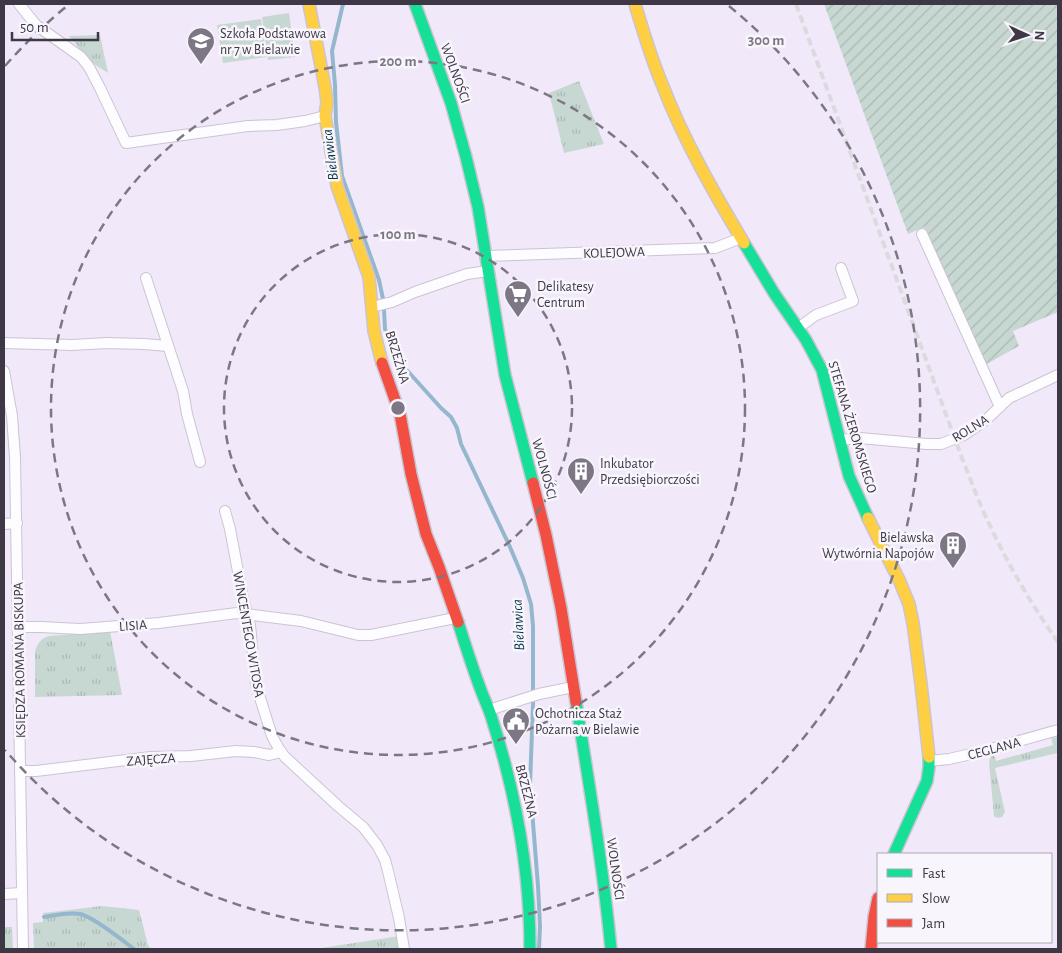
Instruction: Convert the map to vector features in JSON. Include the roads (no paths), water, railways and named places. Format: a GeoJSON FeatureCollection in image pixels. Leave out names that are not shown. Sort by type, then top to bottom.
{"type":"FeatureCollection","features":[{"type":"Feature","properties":{"kind":"street"},"geometry":{"type":"LineString","coordinates":[[19,4],[36,25],[81,57],[104,95],[126,144],[248,126],[277,125],[324,116]]}},
{"type":"Feature","properties":{"kind":"street","name":"BRZEŻNA"},"geometry":{"type":"LineString","coordinates":[[309,4],[325,87],[327,102],[324,116],[337,186],[370,277],[374,331],[384,369],[400,414],[411,474],[426,534],[489,710],[516,806],[530,900],[530,949]]}},
{"type":"Feature","properties":{"kind":"street","name":"WOLNOŚCI"},"geometry":{"type":"LineString","coordinates":[[415,4],[457,121],[475,194],[505,375],[546,535],[561,608],[596,829],[611,949]]}},
{"type":"Feature","properties":{"kind":"street","name":"STEFANA ŻEROMSKIEGO"},"geometry":{"type":"LineString","coordinates":[[636,4],[662,86],[700,166],[778,299],[814,353],[822,370],[846,466],[858,498],[898,576],[909,604],[915,637],[929,761],[928,775],[924,788],[894,853]]}},
{"type":"Feature","properties":{"kind":"street"},"geometry":{"type":"LineString","coordinates":[[922,234],[1000,407]]}},
{"type":"Feature","properties":{"kind":"street","name":"KOLEJOWA"},"geometry":{"type":"LineString","coordinates":[[485,256],[715,248],[741,238]]}},
{"type":"Feature","properties":{"kind":"street"},"geometry":{"type":"LineString","coordinates":[[798,328],[816,315],[853,301],[841,268]]}},
{"type":"Feature","properties":{"kind":"street"},"geometry":{"type":"LineString","coordinates":[[372,307],[392,302],[467,274],[488,271]]}},
{"type":"Feature","properties":{"kind":"street"},"geometry":{"type":"LineString","coordinates":[[146,278],[183,391],[200,462]]}},
{"type":"Feature","properties":{"kind":"street"},"geometry":{"type":"LineString","coordinates":[[4,343],[72,345],[107,343],[168,346]]}},
{"type":"Feature","properties":{"kind":"street","name":"KSIĘDZA ROMANA BISKUPA"},"geometry":{"type":"LineString","coordinates":[[4,371],[11,410],[14,443],[17,523],[23,949]]}},
{"type":"Feature","properties":{"kind":"street","name":"ROLNA"},"geometry":{"type":"LineString","coordinates":[[840,440],[860,438],[941,444],[964,435],[987,420],[1009,398],[1058,375]]}},
{"type":"Feature","properties":{"kind":"street","name":"WINCENTEGO WITOSA"},"geometry":{"type":"LineString","coordinates":[[225,511],[250,625],[256,685],[272,736],[281,752],[362,827],[377,845],[385,860],[399,918],[404,949]]}},
{"type":"Feature","properties":{"kind":"street"},"geometry":{"type":"LineString","coordinates":[[4,524],[17,523]]}},
{"type":"Feature","properties":{"kind":"street","name":"LISIA"},"geometry":{"type":"LineString","coordinates":[[18,628],[80,629],[159,623],[237,613],[247,614]]}},
{"type":"Feature","properties":{"kind":"street"},"geometry":{"type":"LineString","coordinates":[[247,614],[301,621],[358,635],[456,618]]}},
{"type":"Feature","properties":{"kind":"street"},"geometry":{"type":"LineString","coordinates":[[489,710],[528,697],[573,687]]}},
{"type":"Feature","properties":{"kind":"street","name":"CEGLANA"},"geometry":{"type":"LineString","coordinates":[[929,761],[949,759],[980,752],[1058,730]]}},
{"type":"Feature","properties":{"kind":"street","name":"ZAJĘCZA"},"geometry":{"type":"LineString","coordinates":[[20,772],[236,751],[269,755],[281,752]]}},
{"type":"Feature","properties":{"kind":"street"},"geometry":{"type":"LineString","coordinates":[[4,894],[22,893]]}},
{"type":"Feature","properties":{"kind":"street"},"geometry":{"type":"LineString","coordinates":[[871,949],[877,903]]}},
{"type":"Feature","properties":{"kind":"waterway","name":"Bielawica"},"geometry":{"type":"LineString","coordinates":[[343,4],[332,51],[336,122],[342,176],[379,280],[383,299]]}},
{"type":"Feature","properties":{"kind":"waterway","name":"Bielawica"},"geometry":{"type":"LineString","coordinates":[[384,310],[385,329],[392,349],[404,367],[451,417],[457,428],[461,444],[510,547],[531,604],[533,626],[533,704],[530,785],[538,886],[539,949]]}},
{"type":"Feature","properties":{"kind":"waterway"},"geometry":{"type":"LineString","coordinates":[[44,917],[71,913],[86,916],[108,929],[134,949]]}},
{"type":"Feature","properties":{"kind":"railway"},"geometry":{"type":"LineString","coordinates":[[796,4],[981,506],[1016,576],[1058,642]]}},
{"type":"Feature","properties":{"kind":"place","name":"Szkoła Podstawowa nr 7 w Bielawie"},"geometry":{"type":"Point","coordinates":[201,65]}},
{"type":"Feature","properties":{"kind":"place","name":"Delikatesy Centrum"},"geometry":{"type":"Point","coordinates":[518,318]}},
{"type":"Feature","properties":{"kind":"place","name":"Inkubator Przedsiębiorczości"},"geometry":{"type":"Point","coordinates":[581,495]}},
{"type":"Feature","properties":{"kind":"place","name":"Bielawska Wytwórnia Napojów"},"geometry":{"type":"Point","coordinates":[953,569]}},
{"type":"Feature","properties":{"kind":"place","name":"Ochotnicza Staż Pożarna w Bielawie"},"geometry":{"type":"Point","coordinates":[516,745]}}]}
